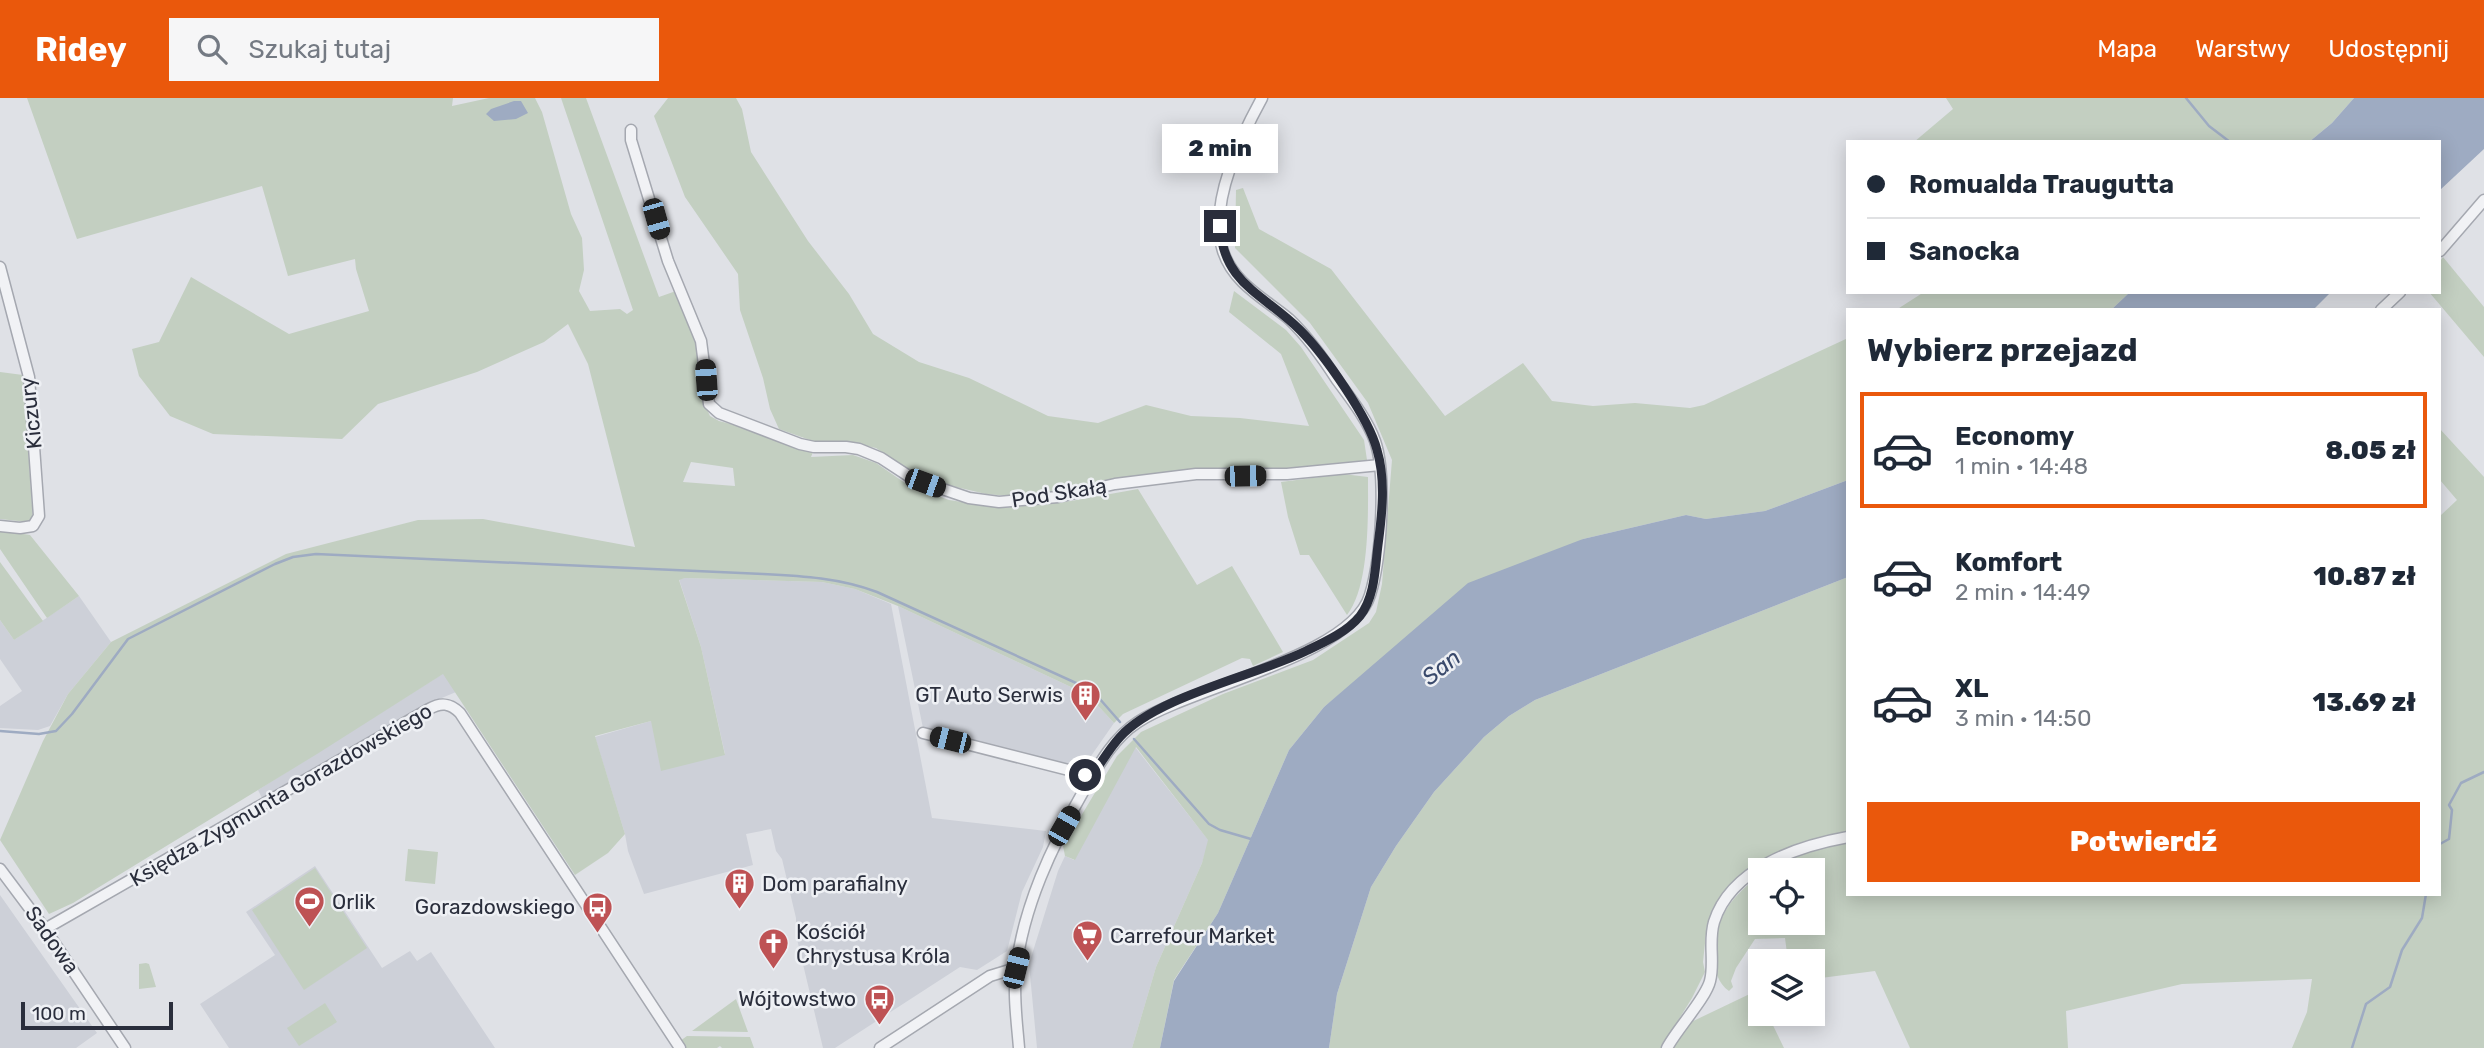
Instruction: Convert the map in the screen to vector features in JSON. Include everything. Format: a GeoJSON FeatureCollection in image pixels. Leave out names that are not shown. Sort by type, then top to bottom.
{"type":"FeatureCollection","features":[{"type":"Feature","properties":{"kind":"street"},"geometry":{"type":"LineString","coordinates":[[1019,1048],[1015,1007],[1016,968],[1030,909],[1045,864],[1092,776],[1120,736],[1151,714],[1192,695],[1297,655],[1342,631],[1360,616],[1370,595],[1379,536],[1381,492],[1380,465],[1374,440],[1365,420],[1313,344],[1239,278],[1228,264],[1222,248],[1220,226],[1227,178],[1243,132],[1262,98]]}},
{"type":"Feature","properties":{"kind":"street","name":"Pod Skałą"},"geometry":{"type":"LineString","coordinates":[[631,130],[631,141],[668,261],[701,341],[709,404],[719,413],[800,444],[859,449],[925,483],[969,498],[999,502],[1058,497],[1115,484],[1196,474],[1287,474],[1380,465]]}},
{"type":"Feature","properties":{"kind":"street"},"geometry":{"type":"LineString","coordinates":[[2441,250],[2484,200]]}},
{"type":"Feature","properties":{"kind":"street","name":"Kiczury"},"geometry":{"type":"LineString","coordinates":[[0,267],[29,377],[39,516],[33,526],[0,526]]}},
{"type":"Feature","properties":{"kind":"street"},"geometry":{"type":"LineString","coordinates":[[2383,308],[2398,294]]}},
{"type":"Feature","properties":{"kind":"street","name":"Księdza Zygmunta Gorazdowskiego"},"geometry":{"type":"LineString","coordinates":[[45,929],[429,709],[445,704],[453,706],[460,713],[680,1048]]}},
{"type":"Feature","properties":{"kind":"street"},"geometry":{"type":"LineString","coordinates":[[923,733],[1092,776]]}},
{"type":"Feature","properties":{"kind":"street"},"geometry":{"type":"LineString","coordinates":[[1667,1048],[1707,988],[1710,980],[1714,922],[1724,901],[1759,870],[1788,853],[1846,837]]}},
{"type":"Feature","properties":{"kind":"street","name":"Sadowa"},"geometry":{"type":"LineString","coordinates":[[0,869],[45,929],[125,1048]]}},
{"type":"Feature","properties":{"kind":"street"},"geometry":{"type":"LineString","coordinates":[[880,1048],[990,976],[1016,968]]}},
{"type":"Feature","properties":{"kind":"shaded area"},"geometry":{"type":"Polygon","coordinates":[[[679,579],[822,582],[855,589],[891,604],[932,818],[1046,831],[1043,847],[1022,892],[1007,951],[977,970],[960,967],[835,1048],[823,1048],[796,935],[796,918],[782,859],[776,851],[771,829],[746,834],[753,865],[644,894],[628,851],[595,737],[651,721],[725,754],[701,647],[679,579]]]}},
{"type":"Feature","properties":{"kind":"shaded area"},"geometry":{"type":"Polygon","coordinates":[[[79,596],[111,642],[68,694],[50,726],[38,730],[0,728],[0,706],[22,691],[0,659],[0,620],[14,640],[79,596]]]}},
{"type":"Feature","properties":{"kind":"shaded area"},"geometry":{"type":"Polygon","coordinates":[[[898,606],[1088,695],[1114,723],[1082,769],[923,728],[898,606]]]}},
{"type":"Feature","properties":{"kind":"shaded area"},"geometry":{"type":"Polygon","coordinates":[[[444,673],[456,692],[262,798],[258,790],[444,673]]]}},
{"type":"Feature","properties":{"kind":"shaded area"},"geometry":{"type":"Polygon","coordinates":[[[1135,747],[1209,841],[1202,863],[1156,967],[1132,1048],[1037,1048],[1029,964],[1058,871],[1065,856],[1074,860],[1135,747]]]}},
{"type":"Feature","properties":{"kind":"shaded area"},"geometry":{"type":"Polygon","coordinates":[[[315,866],[382,968],[410,951],[417,961],[431,952],[495,1048],[229,1048],[200,1004],[275,955],[246,912],[315,866]]]}},
{"type":"Feature","properties":{"kind":"shaded area"},"geometry":{"type":"Polygon","coordinates":[[[0,895],[97,1033],[76,1048],[0,1048],[0,895]]]}},
{"type":"Feature","properties":{"kind":"green space"},"geometry":{"type":"Polygon","coordinates":[[[27,98],[453,98],[452,106],[489,98],[535,98],[542,112],[571,214],[582,238],[584,270],[579,291],[590,311],[620,309],[627,314],[633,310],[561,98],[586,98],[659,297],[676,291],[694,335],[704,403],[710,416],[813,452],[811,457],[853,455],[876,463],[908,485],[949,500],[1003,508],[1071,501],[1138,489],[1197,585],[1232,566],[1283,652],[1253,666],[1250,659],[1242,658],[1123,714],[1114,723],[1088,695],[898,606],[855,589],[822,582],[685,578],[679,580],[701,647],[725,755],[661,771],[651,721],[595,736],[625,834],[608,853],[575,875],[443,674],[73,903],[49,914],[0,840],[43,741],[68,694],[111,642],[286,554],[418,520],[483,519],[635,547],[588,364],[568,324],[544,342],[477,372],[378,404],[342,439],[213,434],[170,416],[139,376],[132,349],[159,342],[191,277],[289,334],[369,311],[355,259],[288,276],[262,186],[77,239],[27,98]],[[691,462],[683,482],[735,486],[733,468],[691,462]]]}},
{"type":"Feature","properties":{"kind":"green space"},"geometry":{"type":"Polygon","coordinates":[[[668,98],[736,98],[742,109],[751,152],[808,241],[849,294],[873,334],[919,362],[969,378],[1048,416],[1098,423],[1146,405],[1191,416],[1240,418],[1309,426],[1281,354],[1229,312],[1234,291],[1286,330],[1301,347],[1364,440],[1367,460],[1295,470],[1194,470],[1021,497],[986,494],[922,479],[876,448],[863,445],[824,445],[779,429],[770,409],[763,378],[740,310],[738,274],[685,197],[654,116],[668,98]]]}},
{"type":"Feature","properties":{"kind":"green space"},"geometry":{"type":"Polygon","coordinates":[[[1946,98],[2354,98],[2332,123],[2311,140],[1916,140],[1953,109],[1946,98]]]}},
{"type":"Feature","properties":{"kind":"green space"},"geometry":{"type":"Polygon","coordinates":[[[1243,188],[1259,229],[1331,269],[1445,416],[1523,363],[1552,401],[1593,406],[1635,403],[1690,408],[1704,405],[1846,339],[1846,481],[1765,511],[1706,519],[1686,515],[1583,539],[1369,670],[1324,707],[1289,750],[1218,913],[1174,980],[1160,1048],[1132,1048],[1156,967],[1202,863],[1208,840],[1136,747],[1075,860],[1065,856],[1063,846],[1117,756],[1141,732],[1223,694],[1313,660],[1369,623],[1376,612],[1382,584],[1392,460],[1368,403],[1310,323],[1235,248],[1236,190],[1243,188]]]}},
{"type":"Feature","properties":{"kind":"green space"},"geometry":{"type":"Polygon","coordinates":[[[2443,257],[2484,307],[2484,357],[2431,294],[2441,294],[2443,257]]]}},
{"type":"Feature","properties":{"kind":"green space"},"geometry":{"type":"Polygon","coordinates":[[[1921,294],[2128,294],[2113,308],[1899,308],[1921,294]]]}},
{"type":"Feature","properties":{"kind":"green space"},"geometry":{"type":"Polygon","coordinates":[[[0,372],[23,375],[33,520],[27,522],[0,519],[0,372]]]}},
{"type":"Feature","properties":{"kind":"green space"},"geometry":{"type":"Polygon","coordinates":[[[2441,430],[2484,477],[2484,1048],[2292,1048],[2307,1012],[2312,979],[2182,984],[2066,1011],[2068,1048],[1910,1048],[1875,971],[1825,977],[1825,949],[1786,949],[1785,938],[1755,939],[1736,968],[1731,981],[1733,987],[1729,991],[1722,984],[1715,964],[1715,941],[1721,919],[1738,895],[1748,885],[1748,935],[1825,935],[1825,858],[1792,858],[1846,842],[1846,896],[2441,896],[2441,515],[2457,500],[2441,481],[2441,430]]]}},
{"type":"Feature","properties":{"kind":"green space"},"geometry":{"type":"Polygon","coordinates":[[[1343,474],[1368,477],[1364,568],[1355,602],[1347,615],[1309,555],[1300,555],[1281,482],[1343,474]]]}},
{"type":"Feature","properties":{"kind":"green space"},"geometry":{"type":"Polygon","coordinates":[[[0,530],[30,535],[79,596],[47,618],[0,549],[0,530]]]}},
{"type":"Feature","properties":{"kind":"green space"},"geometry":{"type":"Polygon","coordinates":[[[0,562],[43,621],[14,640],[0,620],[0,562]]]}},
{"type":"Feature","properties":{"kind":"green space"},"geometry":{"type":"Polygon","coordinates":[[[1846,578],[1846,834],[1769,858],[1748,858],[1748,874],[1718,903],[1707,924],[1703,962],[1705,972],[1661,1048],[1329,1048],[1337,994],[1371,887],[1434,792],[1484,737],[1509,716],[1535,700],[1846,578]]]}},
{"type":"Feature","properties":{"kind":"green space"},"geometry":{"type":"Polygon","coordinates":[[[408,849],[438,852],[435,884],[405,881],[408,849]]]}},
{"type":"Feature","properties":{"kind":"green space","name":"Orlik"},"geometry":{"type":"Polygon","coordinates":[[[315,868],[367,948],[304,990],[252,910],[315,868]]]}},
{"type":"Feature","properties":{"kind":"green space"},"geometry":{"type":"Polygon","coordinates":[[[139,964],[149,964],[156,987],[139,989],[139,964]]]}},
{"type":"Feature","properties":{"kind":"green space"},"geometry":{"type":"Polygon","coordinates":[[[1748,995],[1748,1026],[1773,1026],[1784,1048],[1673,1048],[1676,1038],[1687,1024],[1748,995]]]}},
{"type":"Feature","properties":{"kind":"green space"},"geometry":{"type":"Polygon","coordinates":[[[736,999],[748,1032],[692,1031],[736,999]]]}},
{"type":"Feature","properties":{"kind":"green space"},"geometry":{"type":"Polygon","coordinates":[[[325,1003],[337,1022],[299,1046],[287,1028],[325,1003]]]}},
{"type":"Feature","properties":{"kind":"green space"},"geometry":{"type":"Polygon","coordinates":[[[687,1036],[750,1037],[754,1048],[685,1048],[680,1041],[687,1036]]]}},
{"type":"Feature","properties":{"kind":"water"},"geometry":{"type":"Polygon","coordinates":[[[2354,98],[2484,98],[2484,149],[2441,189],[2441,140],[2311,140],[2332,123],[2354,98]]]}},
{"type":"Feature","properties":{"kind":"water"},"geometry":{"type":"Polygon","coordinates":[[[521,101],[528,113],[516,119],[494,121],[486,114],[491,109],[521,101]]]}},
{"type":"Feature","properties":{"kind":"water"},"geometry":{"type":"Polygon","coordinates":[[[2128,294],[2329,294],[2315,308],[2113,308],[2128,294]]]}},
{"type":"Feature","properties":{"kind":"water","name":"San"},"geometry":{"type":"Polygon","coordinates":[[[1846,481],[1846,578],[1535,700],[1509,716],[1484,737],[1434,792],[1371,887],[1337,994],[1329,1048],[1160,1048],[1174,981],[1218,913],[1289,750],[1324,707],[1468,583],[1583,539],[1686,515],[1706,519],[1765,511],[1846,481]]]}},
{"type":"Feature","properties":{"kind":"waterway"},"geometry":{"type":"LineString","coordinates":[[2186,98],[2209,126],[2227,140]]}},
{"type":"Feature","properties":{"kind":"waterway"},"geometry":{"type":"LineString","coordinates":[[0,731],[39,734],[56,731],[72,714],[128,639],[275,564],[293,557],[316,554],[778,575],[849,584],[877,592],[1087,688],[1120,722]]}},
{"type":"Feature","properties":{"kind":"waterway"},"geometry":{"type":"LineString","coordinates":[[1134,739],[1209,824],[1251,839]]}},
{"type":"Feature","properties":{"kind":"waterway"},"geometry":{"type":"LineString","coordinates":[[2441,843],[2449,839],[2452,810],[2449,805],[2461,783],[2484,772]]}},
{"type":"Feature","properties":{"kind":"waterway"},"geometry":{"type":"LineString","coordinates":[[2352,1048],[2366,1004],[2390,987],[2402,950],[2422,918],[2426,896]]}},
{"type":"Feature","properties":{"kind":"place","name":"GT Auto Serwis"},"geometry":{"type":"Point","coordinates":[1086,722]}},
{"type":"Feature","properties":{"kind":"place","name":"Dom parafialny"},"geometry":{"type":"Point","coordinates":[739,911]}},
{"type":"Feature","properties":{"kind":"place","name":"Orlik"},"geometry":{"type":"Point","coordinates":[309,929]}},
{"type":"Feature","properties":{"kind":"place","name":"Gorazdowskiego"},"geometry":{"type":"Point","coordinates":[598,934]}},
{"type":"Feature","properties":{"kind":"place","name":"Carrefour Market"},"geometry":{"type":"Point","coordinates":[1087,963]}},
{"type":"Feature","properties":{"kind":"place","name":"Kościół Chrystusa Króla"},"geometry":{"type":"Point","coordinates":[773,971]}},
{"type":"Feature","properties":{"kind":"place","name":"Wójtowstwo"},"geometry":{"type":"Point","coordinates":[879,1026]}},
{"type":"Feature","properties":{"kind":"route"},"geometry":{"type":"LineString","coordinates":[[1085,775],[1092,776],[1120,736],[1135,724],[1174,703],[1297,655],[1332,638],[1360,616],[1370,595],[1381,512],[1379,457],[1370,430],[1313,344],[1233,271],[1224,256],[1220,226]]}}]}
